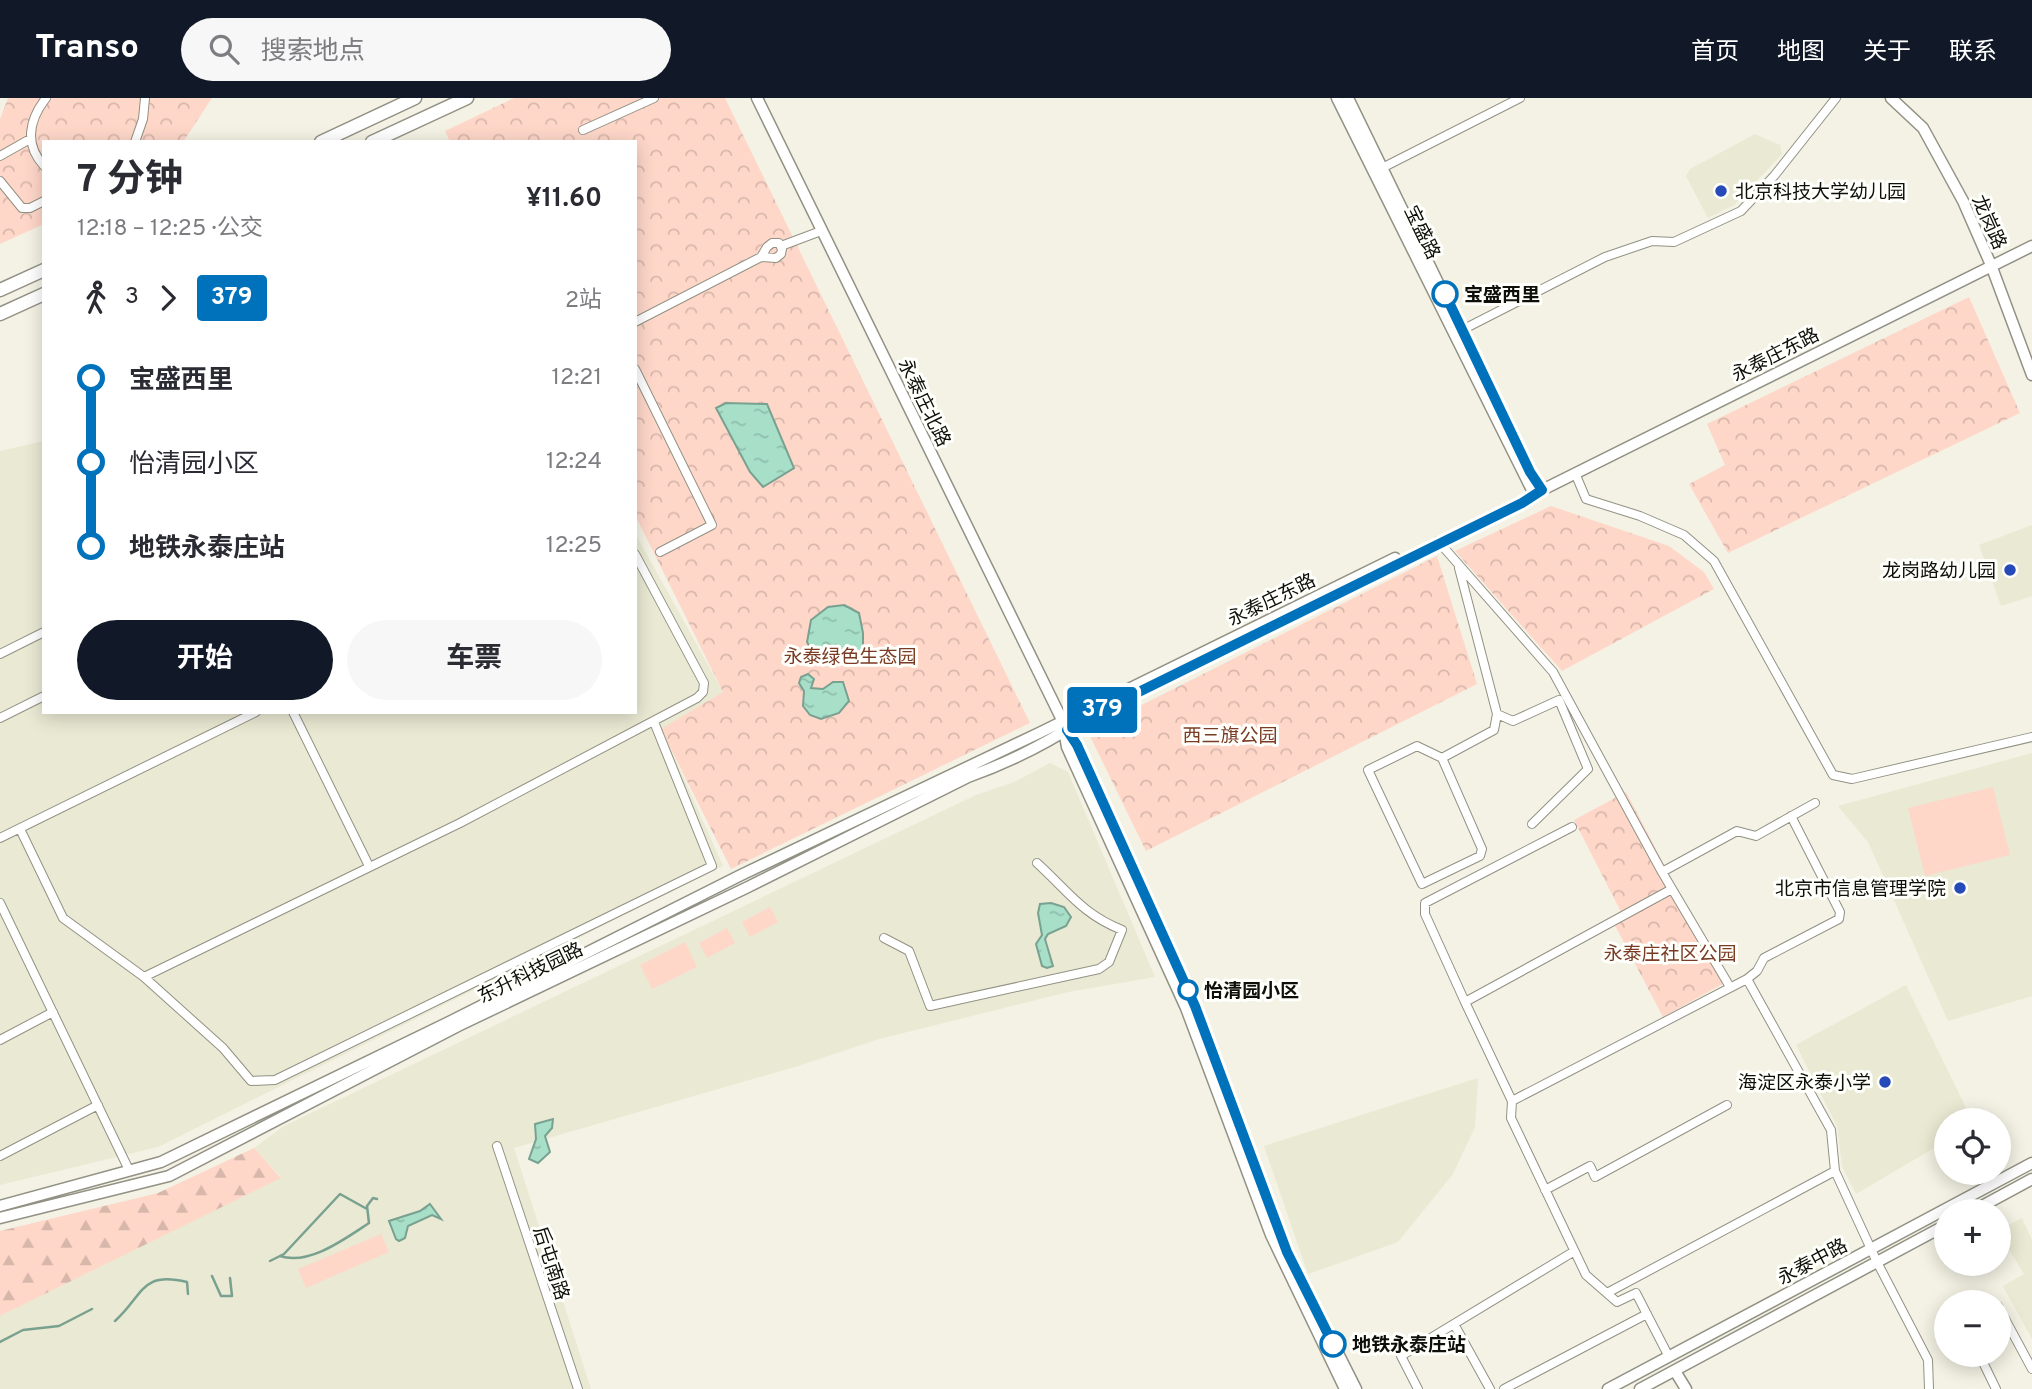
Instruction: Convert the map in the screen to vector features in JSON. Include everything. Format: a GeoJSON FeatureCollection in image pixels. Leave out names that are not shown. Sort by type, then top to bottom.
{"type":"FeatureCollection","features":[{"type":"Feature","properties":{"kind":"main road"},"geometry":{"type":"LineString","coordinates":[[325,140],[415,98]]}},
{"type":"Feature","properties":{"kind":"main road"},"geometry":{"type":"LineString","coordinates":[[376,140],[467,98]]}},
{"type":"Feature","properties":{"kind":"main road"},"geometry":{"type":"LineString","coordinates":[[0,290],[42,271]]}},
{"type":"Feature","properties":{"kind":"main road"},"geometry":{"type":"LineString","coordinates":[[0,314],[42,295]]}},
{"type":"Feature","properties":{"kind":"street"},"geometry":{"type":"LineString","coordinates":[[42,164],[30,139],[34,116],[46,98]]}},
{"type":"Feature","properties":{"kind":"street"},"geometry":{"type":"LineString","coordinates":[[136,140],[143,119],[145,98]]}},
{"type":"Feature","properties":{"kind":"street"},"geometry":{"type":"LineString","coordinates":[[583,130],[654,98]]}},
{"type":"Feature","properties":{"kind":"street","name":"永泰庄北路"},"geometry":{"type":"LineString","coordinates":[[757,98],[1064,728],[1082,756],[1195,1006],[1287,1252],[1356,1389]]}},
{"type":"Feature","properties":{"kind":"street","name":"宝盛路"},"geometry":{"type":"LineString","coordinates":[[1337,98],[1538,492]]}},
{"type":"Feature","properties":{"kind":"street","name":"宝盛路"},"geometry":{"type":"LineString","coordinates":[[1348,98],[1538,492]]}},
{"type":"Feature","properties":{"kind":"street"},"geometry":{"type":"LineString","coordinates":[[1382,168],[1520,98]]}},
{"type":"Feature","properties":{"kind":"street"},"geometry":{"type":"LineString","coordinates":[[1462,330],[1605,257],[1652,241],[1674,242],[1741,211],[1774,176],[1836,98]]}},
{"type":"Feature","properties":{"kind":"street","name":"龙岗路"},"geometry":{"type":"LineString","coordinates":[[1891,98],[1923,128],[1963,201],[1991,265],[2032,375]]}},
{"type":"Feature","properties":{"kind":"street"},"geometry":{"type":"LineString","coordinates":[[0,156],[30,139]]}},
{"type":"Feature","properties":{"kind":"street"},"geometry":{"type":"LineString","coordinates":[[0,181],[22,208],[30,208],[42,202]]}},
{"type":"Feature","properties":{"kind":"street"},"geometry":{"type":"LineString","coordinates":[[761,257],[769,244],[781,246],[821,231]]}},
{"type":"Feature","properties":{"kind":"street"},"geometry":{"type":"LineString","coordinates":[[637,321],[761,257],[778,258],[782,254],[781,246]]}},
{"type":"Feature","properties":{"kind":"street","name":"永泰庄东路"},"geometry":{"type":"LineString","coordinates":[[1064,728],[1522,503],[1575,473],[2032,246]]}},
{"type":"Feature","properties":{"kind":"street"},"geometry":{"type":"LineString","coordinates":[[637,373],[712,524],[660,552]]}},
{"type":"Feature","properties":{"kind":"street"},"geometry":{"type":"LineString","coordinates":[[1575,473],[1586,499],[1640,516],[1684,534],[1714,561],[1833,775],[1852,779],[2032,737]]}},
{"type":"Feature","properties":{"kind":"street"},"geometry":{"type":"LineString","coordinates":[[1442,758],[1494,730],[1497,714],[1461,570],[1438,541],[1553,672],[1672,889],[1465,1002]]}},
{"type":"Feature","properties":{"kind":"street"},"geometry":{"type":"LineString","coordinates":[[144,977],[460,823],[697,698],[703,692],[704,683],[637,558]]}},
{"type":"Feature","properties":{"kind":"street"},"geometry":{"type":"LineString","coordinates":[[0,654],[42,633]]}},
{"type":"Feature","properties":{"kind":"street"},"geometry":{"type":"LineString","coordinates":[[0,718],[42,697]]}},
{"type":"Feature","properties":{"kind":"street"},"geometry":{"type":"LineString","coordinates":[[1497,714],[1513,721],[1559,700],[1588,769],[1532,824]]}},
{"type":"Feature","properties":{"kind":"street"},"geometry":{"type":"LineString","coordinates":[[0,838],[252,714]]}},
{"type":"Feature","properties":{"kind":"street"},"geometry":{"type":"LineString","coordinates":[[294,714],[369,866]]}},
{"type":"Feature","properties":{"kind":"street"},"geometry":{"type":"LineString","coordinates":[[20,829],[63,918],[144,977],[223,1048],[251,1081],[275,1080],[712,866],[654,722]]}},
{"type":"Feature","properties":{"kind":"street","name":"永泰庄北路"},"geometry":{"type":"LineString","coordinates":[[1064,728],[1067,747],[1186,1007],[1271,1235],[1345,1389]]}},
{"type":"Feature","properties":{"kind":"street","name":"东升科技园路"},"geometry":{"type":"LineString","coordinates":[[0,1206],[161,1162],[449,1022],[753,869],[1064,728]]}},
{"type":"Feature","properties":{"kind":"street","name":"东升科技园路"},"geometry":{"type":"LineString","coordinates":[[0,1218],[169,1176],[458,1027],[968,777],[1006,764],[1051,741],[1064,728]]}},
{"type":"Feature","properties":{"kind":"street"},"geometry":{"type":"LineString","coordinates":[[1417,746],[1442,758],[1482,849],[1480,856],[1422,884],[1368,770],[1417,746]]}},
{"type":"Feature","properties":{"kind":"street"},"geometry":{"type":"LineString","coordinates":[[1662,872],[1737,831],[1756,836],[1815,803]]}},
{"type":"Feature","properties":{"kind":"street"},"geometry":{"type":"LineString","coordinates":[[1512,1101],[1747,979],[1757,971],[1764,958],[1839,919],[1840,912],[1791,816]]}},
{"type":"Feature","properties":{"kind":"street"},"geometry":{"type":"LineString","coordinates":[[1572,827],[1425,903],[1425,914],[1512,1101],[1511,1118],[1573,1252],[1586,1275],[1617,1302],[1636,1293],[1669,1357]]}},
{"type":"Feature","properties":{"kind":"street"},"geometry":{"type":"LineString","coordinates":[[884,938],[909,951],[930,1006],[1099,969],[1109,962],[1122,930],[1101,922],[1071,898],[1037,863]]}},
{"type":"Feature","properties":{"kind":"street"},"geometry":{"type":"LineString","coordinates":[[1662,872],[1730,987]]}},
{"type":"Feature","properties":{"kind":"street"},"geometry":{"type":"LineString","coordinates":[[0,903],[129,1170]]}},
{"type":"Feature","properties":{"kind":"street"},"geometry":{"type":"LineString","coordinates":[[1747,979],[1831,1130],[1835,1171],[1877,1262],[1928,1360],[1929,1389]]}},
{"type":"Feature","properties":{"kind":"street"},"geometry":{"type":"LineString","coordinates":[[0,1040],[53,1012]]}},
{"type":"Feature","properties":{"kind":"street"},"geometry":{"type":"LineString","coordinates":[[0,1156],[98,1105]]}},
{"type":"Feature","properties":{"kind":"street"},"geometry":{"type":"LineString","coordinates":[[1545,1190],[1590,1166],[1595,1177],[1727,1105]]}},
{"type":"Feature","properties":{"kind":"street","name":"后屯南路"},"geometry":{"type":"LineString","coordinates":[[497,1146],[578,1389]]}},
{"type":"Feature","properties":{"kind":"street","name":"永泰中路"},"geometry":{"type":"LineString","coordinates":[[1608,1389],[2032,1163]]}},
{"type":"Feature","properties":{"kind":"street"},"geometry":{"type":"LineString","coordinates":[[1607,1293],[1835,1171]]}},
{"type":"Feature","properties":{"kind":"street"},"geometry":{"type":"LineString","coordinates":[[1995,1199],[2032,1179]]}},
{"type":"Feature","properties":{"kind":"street","name":"永泰中路"},"geometry":{"type":"LineString","coordinates":[[1640,1389],[1934,1231]]}},
{"type":"Feature","properties":{"kind":"street"},"geometry":{"type":"LineString","coordinates":[[1418,1389],[1401,1356],[1573,1252]]}},
{"type":"Feature","properties":{"kind":"street"},"geometry":{"type":"LineString","coordinates":[[1504,1389],[1647,1314]]}},
{"type":"Feature","properties":{"kind":"street"},"geometry":{"type":"LineString","coordinates":[[1454,1324],[1490,1389]]}},
{"type":"Feature","properties":{"kind":"street"},"geometry":{"type":"LineString","coordinates":[[2011,1330],[2032,1369]]}},
{"type":"Feature","properties":{"kind":"street"},"geometry":{"type":"LineString","coordinates":[[1985,1367],[1996,1389]]}},
{"type":"Feature","properties":{"kind":"street"},"geometry":{"type":"LineString","coordinates":[[1675,1371],[1686,1389]]}},
{"type":"Feature","properties":{"kind":"shaded area","name":"北京科技大学幼儿园"},"geometry":{"type":"Polygon","coordinates":[[[1755,134],[1780,145],[1782,154],[1734,205],[1708,218],[1686,176],[1690,169],[1755,134]]]}},
{"type":"Feature","properties":{"kind":"shaded area"},"geometry":{"type":"Polygon","coordinates":[[[42,441],[42,714],[637,714],[637,537],[723,692],[662,729],[723,866],[158,1147],[0,1185],[0,451],[42,441]]]}},
{"type":"Feature","properties":{"kind":"shaded area","name":"龙岗路幼儿园"},"geometry":{"type":"Polygon","coordinates":[[[2032,525],[2032,596],[2001,606],[1979,545],[2032,525]]]}},
{"type":"Feature","properties":{"kind":"shaded area","name":"北京市信息管理学院"},"geometry":{"type":"Polygon","coordinates":[[[2032,753],[2032,996],[1948,1021],[1868,842],[1838,806],[2032,753]]]}},
{"type":"Feature","properties":{"kind":"shaded area"},"geometry":{"type":"Polygon","coordinates":[[[1050,763],[1068,772],[1155,977],[1068,992],[879,1039],[798,1066],[514,1148],[591,1389],[0,1389],[0,1316],[281,1177],[254,1148],[284,1126],[976,795],[1014,782],[1050,763]]]}},
{"type":"Feature","properties":{"kind":"shaded area","name":"海淀区永泰小学"},"geometry":{"type":"Polygon","coordinates":[[[1906,985],[1966,1108],[1934,1108],[1934,1148],[1856,1194],[1842,1166],[1837,1126],[1796,1045],[1906,985]]]}},
{"type":"Feature","properties":{"kind":"shaded area"},"geometry":{"type":"Polygon","coordinates":[[[1478,1078],[1475,1127],[1453,1174],[1398,1242],[1308,1274],[1264,1146],[1478,1078]]]}},
{"type":"Feature","properties":{"kind":"shaded area"},"geometry":{"type":"Polygon","coordinates":[[[2022,1218],[2032,1240],[2032,1339],[2011,1301],[2011,1290],[2005,1290],[2003,1286],[2024,1274],[2011,1253],[2011,1224],[2022,1218]]]}},
{"type":"Feature","properties":{"kind":"green space"},"geometry":{"type":"Polygon","coordinates":[[[8,98],[212,98],[184,140],[42,140],[42,225],[0,244],[0,119],[8,98]]]}},
{"type":"Feature","properties":{"kind":"green space","name":"永泰绿色生态园"},"geometry":{"type":"Polygon","coordinates":[[[514,98],[725,98],[1030,723],[731,869],[661,729],[723,692],[637,519],[637,140],[449,140],[445,131],[514,98]]]}},
{"type":"Feature","properties":{"kind":"green space"},"geometry":{"type":"Polygon","coordinates":[[[1969,297],[2020,413],[1728,553],[1689,484],[1725,465],[1707,424],[1969,297]]]}},
{"type":"Feature","properties":{"kind":"green space"},"geometry":{"type":"Polygon","coordinates":[[[1551,506],[1669,546],[1704,572],[1714,589],[1562,671],[1455,551],[1551,506]]]}},
{"type":"Feature","properties":{"kind":"green space","name":"西三旗公园"},"geometry":{"type":"Polygon","coordinates":[[[1437,556],[1477,684],[1146,851],[1088,732],[1437,556]]]}},
{"type":"Feature","properties":{"kind":"green space"},"geometry":{"type":"Polygon","coordinates":[[[1993,787],[2010,855],[1925,876],[1908,808],[1993,787]]]}},
{"type":"Feature","properties":{"kind":"green space","name":"永泰庄社区公园"},"geometry":{"type":"Polygon","coordinates":[[[1626,792],[1726,982],[1663,1017],[1611,918],[1621,912],[1574,820],[1626,792]]]}},
{"type":"Feature","properties":{"kind":"green space"},"geometry":{"type":"Polygon","coordinates":[[[770,907],[778,922],[750,937],[742,922],[770,907]]]}},
{"type":"Feature","properties":{"kind":"green space"},"geometry":{"type":"Polygon","coordinates":[[[727,928],[735,943],[707,958],[699,943],[727,928]]]}},
{"type":"Feature","properties":{"kind":"green space"},"geometry":{"type":"Polygon","coordinates":[[[685,942],[697,967],[652,989],[640,965],[685,942]]]}},
{"type":"Feature","properties":{"kind":"green space"},"geometry":{"type":"Polygon","coordinates":[[[254,1148],[281,1178],[0,1316],[0,1231],[158,1193],[254,1148]]]}},
{"type":"Feature","properties":{"kind":"green space"},"geometry":{"type":"Polygon","coordinates":[[[381,1234],[389,1252],[306,1288],[298,1269],[381,1234]]]}},
{"type":"Feature","properties":{"kind":"water"},"geometry":{"type":"Polygon","coordinates":[[[726,403],[767,404],[794,468],[763,487],[750,472],[716,408],[726,403]]]}},
{"type":"Feature","properties":{"kind":"water"},"geometry":{"type":"Polygon","coordinates":[[[844,605],[859,613],[863,652],[835,661],[817,660],[807,642],[811,620],[828,607],[844,605]]]}},
{"type":"Feature","properties":{"kind":"water"},"geometry":{"type":"Polygon","coordinates":[[[808,674],[814,679],[811,688],[823,689],[833,682],[843,682],[849,701],[839,713],[821,719],[810,715],[803,706],[804,691],[799,683],[801,677],[808,674]]]}},
{"type":"Feature","properties":{"kind":"water"},"geometry":{"type":"Polygon","coordinates":[[[1051,903],[1064,907],[1071,917],[1066,926],[1048,934],[1045,939],[1053,966],[1047,968],[1042,966],[1036,944],[1042,935],[1038,913],[1040,904],[1051,903]]]}},
{"type":"Feature","properties":{"kind":"water"},"geometry":{"type":"Polygon","coordinates":[[[553,1119],[552,1128],[545,1136],[550,1152],[538,1163],[529,1159],[536,1139],[535,1124],[553,1119]]]}},
{"type":"Feature","properties":{"kind":"water"},"geometry":{"type":"Polygon","coordinates":[[[430,1204],[441,1219],[432,1215],[408,1226],[405,1238],[399,1241],[396,1239],[389,1221],[420,1211],[430,1204]]]}},
{"type":"Feature","properties":{"kind":"waterway"},"geometry":{"type":"LineString","coordinates":[[270,1261],[284,1254],[340,1194],[367,1209]]}},
{"type":"Feature","properties":{"kind":"waterway"},"geometry":{"type":"LineString","coordinates":[[280,1256],[303,1257],[338,1243],[369,1223],[367,1206],[373,1198],[377,1199]]}},
{"type":"Feature","properties":{"kind":"waterway"},"geometry":{"type":"LineString","coordinates":[[212,1276],[221,1296],[232,1296],[230,1278]]}},
{"type":"Feature","properties":{"kind":"waterway"},"geometry":{"type":"LineString","coordinates":[[115,1321],[151,1283],[172,1279],[187,1282],[188,1294]]}},
{"type":"Feature","properties":{"kind":"waterway"},"geometry":{"type":"LineString","coordinates":[[0,1342],[23,1330],[59,1326],[92,1309]]}},
{"type":"Feature","properties":{"kind":"bus line","name":"379"},"geometry":{"type":"LineString","coordinates":[[1333,1344],[1287,1252],[1195,1006],[1077,745],[1067,730],[1082,720],[1522,503],[1542,490],[1530,472],[1445,294]]}},
{"type":"Feature","properties":{"kind":"place","name":"北京科技大学幼儿园"},"geometry":{"type":"Point","coordinates":[1721,191]}},
{"type":"Feature","properties":{"kind":"place","name":"宝盛西里"},"geometry":{"type":"Point","coordinates":[1445,294]}},
{"type":"Feature","properties":{"kind":"place","name":"龙岗路幼儿园"},"geometry":{"type":"Point","coordinates":[2010,570]}},
{"type":"Feature","properties":{"kind":"place","name":"北京市信息管理学院"},"geometry":{"type":"Point","coordinates":[1960,888]}},
{"type":"Feature","properties":{"kind":"place","name":"怡清园小区"},"geometry":{"type":"Point","coordinates":[1188,990]}},
{"type":"Feature","properties":{"kind":"place","name":"海淀区永泰小学"},"geometry":{"type":"Point","coordinates":[1885,1082]}},
{"type":"Feature","properties":{"kind":"place","name":"地铁永泰庄站"},"geometry":{"type":"Point","coordinates":[1333,1344]}}]}
